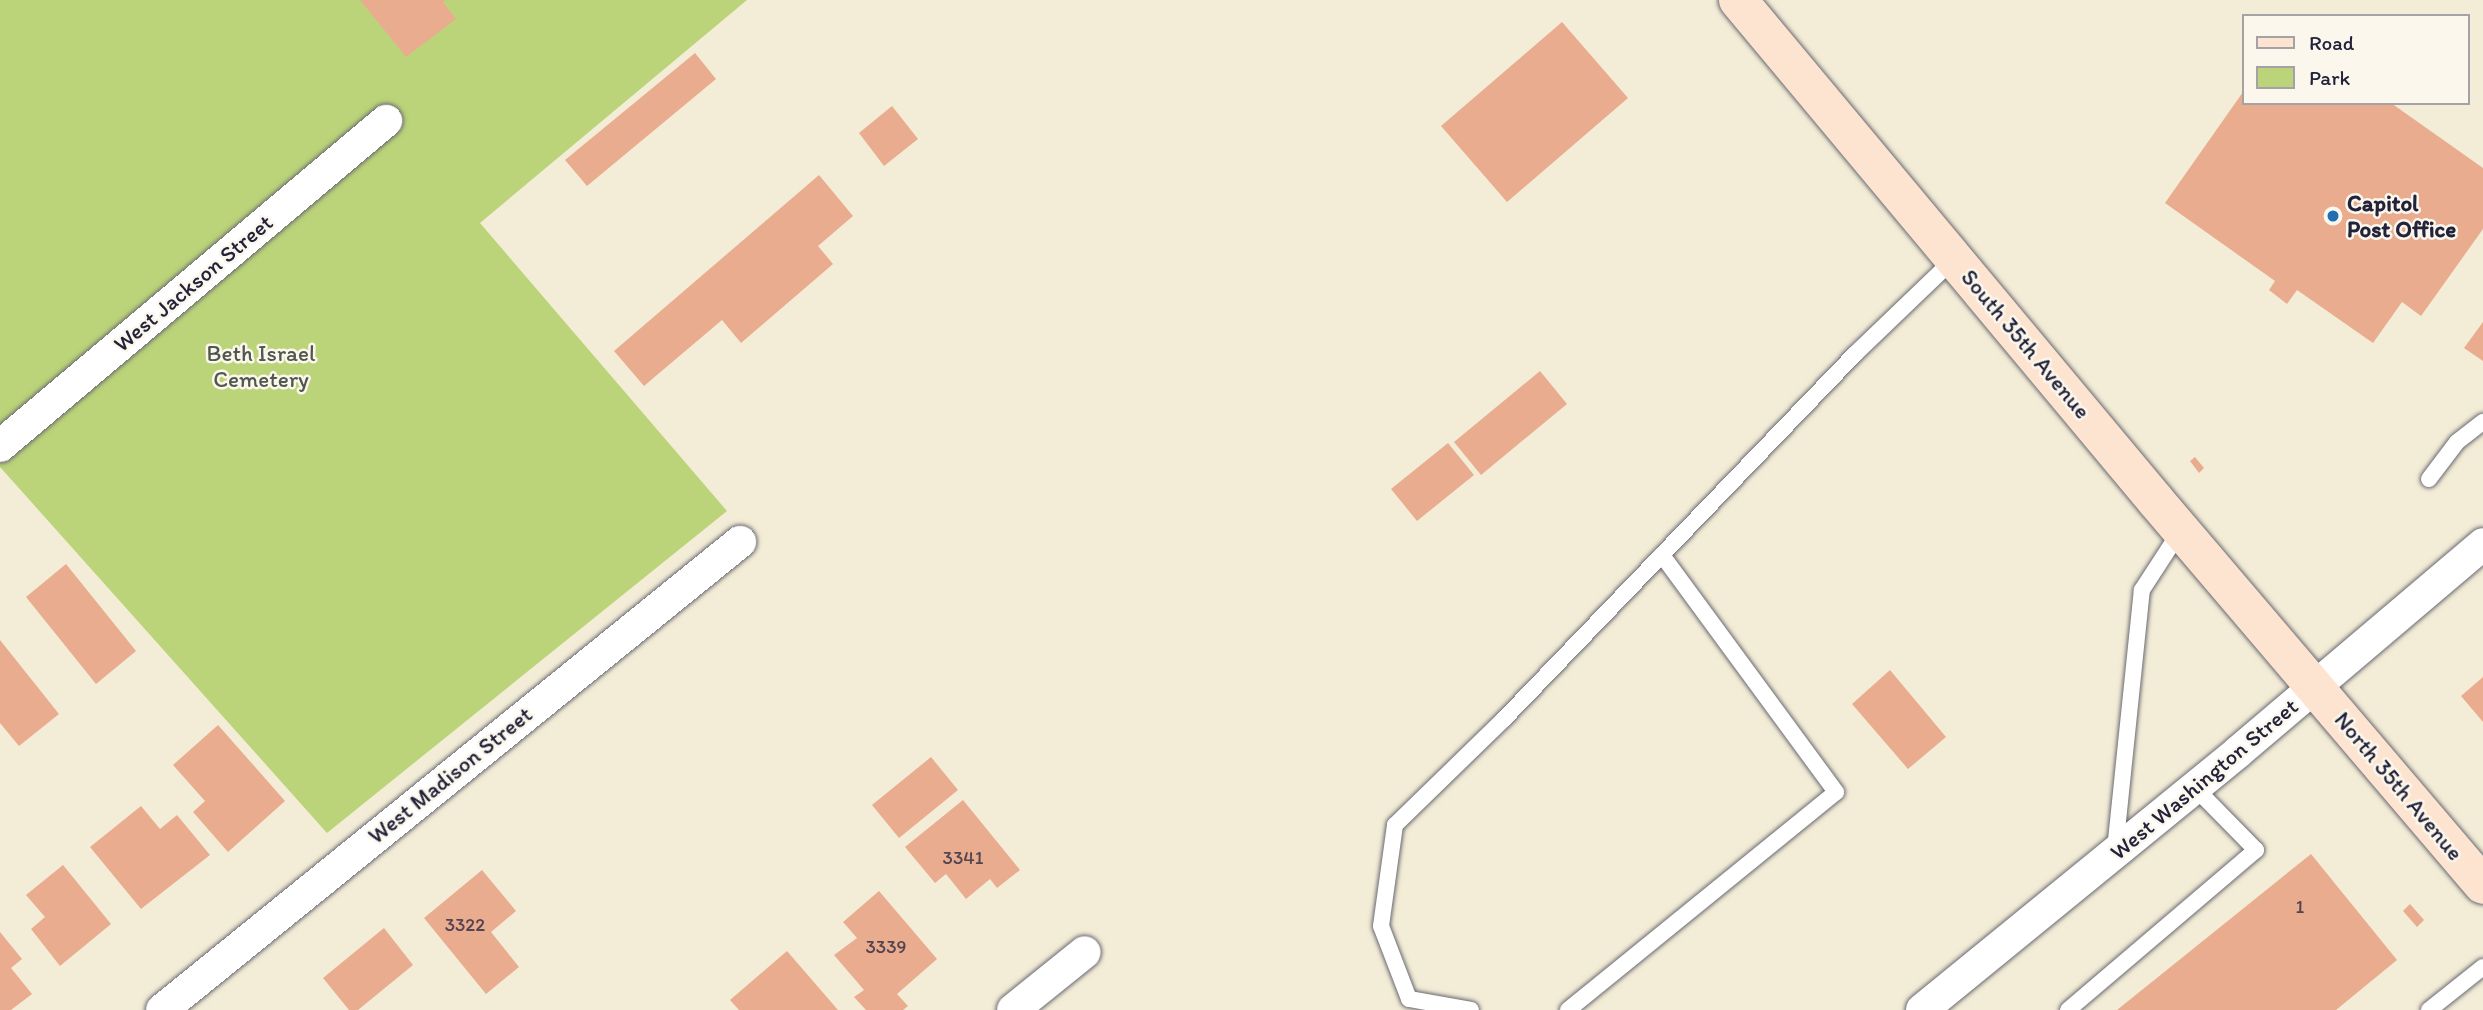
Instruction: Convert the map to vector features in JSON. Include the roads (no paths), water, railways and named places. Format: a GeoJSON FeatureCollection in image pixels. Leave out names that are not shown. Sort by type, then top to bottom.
{"type":"FeatureCollection","features":[{"type":"Feature","properties":{"kind":"main road","name":"South 35th Avenue"},"geometry":{"type":"LineString","coordinates":[[1738,0],[2181,530],[2315,686]]}},
{"type":"Feature","properties":{"kind":"main road","name":"North 35th Avenue"},"geometry":{"type":"LineString","coordinates":[[2315,686],[2483,885]]}},
{"type":"Feature","properties":{"kind":"street","name":"West Jackson Street"},"geometry":{"type":"LineString","coordinates":[[0,446],[386,121]]}},
{"type":"Feature","properties":{"kind":"street","name":"West Madison Street"},"geometry":{"type":"LineString","coordinates":[[162,1010],[740,542]]}},
{"type":"Feature","properties":{"kind":"street","name":"West Washington Street"},"geometry":{"type":"LineString","coordinates":[[1922,1010],[2195,788],[2483,544]]}},
{"type":"Feature","properties":{"kind":"street"},"geometry":{"type":"LineString","coordinates":[[1013,1010],[1085,952]]}},
{"type":"Feature","properties":{"kind":"lane"},"geometry":{"type":"LineString","coordinates":[[1471,1010],[1409,999],[1381,926],[1395,825],[1504,719],[1855,354],[1955,258]]}},
{"type":"Feature","properties":{"kind":"lane"},"geometry":{"type":"LineString","coordinates":[[2428,479],[2457,442],[2483,422]]}},
{"type":"Feature","properties":{"kind":"lane"},"geometry":{"type":"LineString","coordinates":[[2115,854],[2142,590],[2181,530]]}},
{"type":"Feature","properties":{"kind":"lane"},"geometry":{"type":"LineString","coordinates":[[1568,1010],[1836,792],[1662,555]]}},
{"type":"Feature","properties":{"kind":"lane"},"geometry":{"type":"LineString","coordinates":[[2068,1010],[2256,850],[2195,788]]}},
{"type":"Feature","properties":{"kind":"lane"},"geometry":{"type":"LineString","coordinates":[[2429,1010],[2483,967]]}},
{"type":"Feature","properties":{"kind":"place","name":"Capitol Post Office"},"geometry":{"type":"Point","coordinates":[2333,216]}},
{"type":"Feature","properties":{"kind":"park label","name":"Beth Israel Cemetery"},"geometry":{"type":"Point","coordinates":[261,366]}}]}
